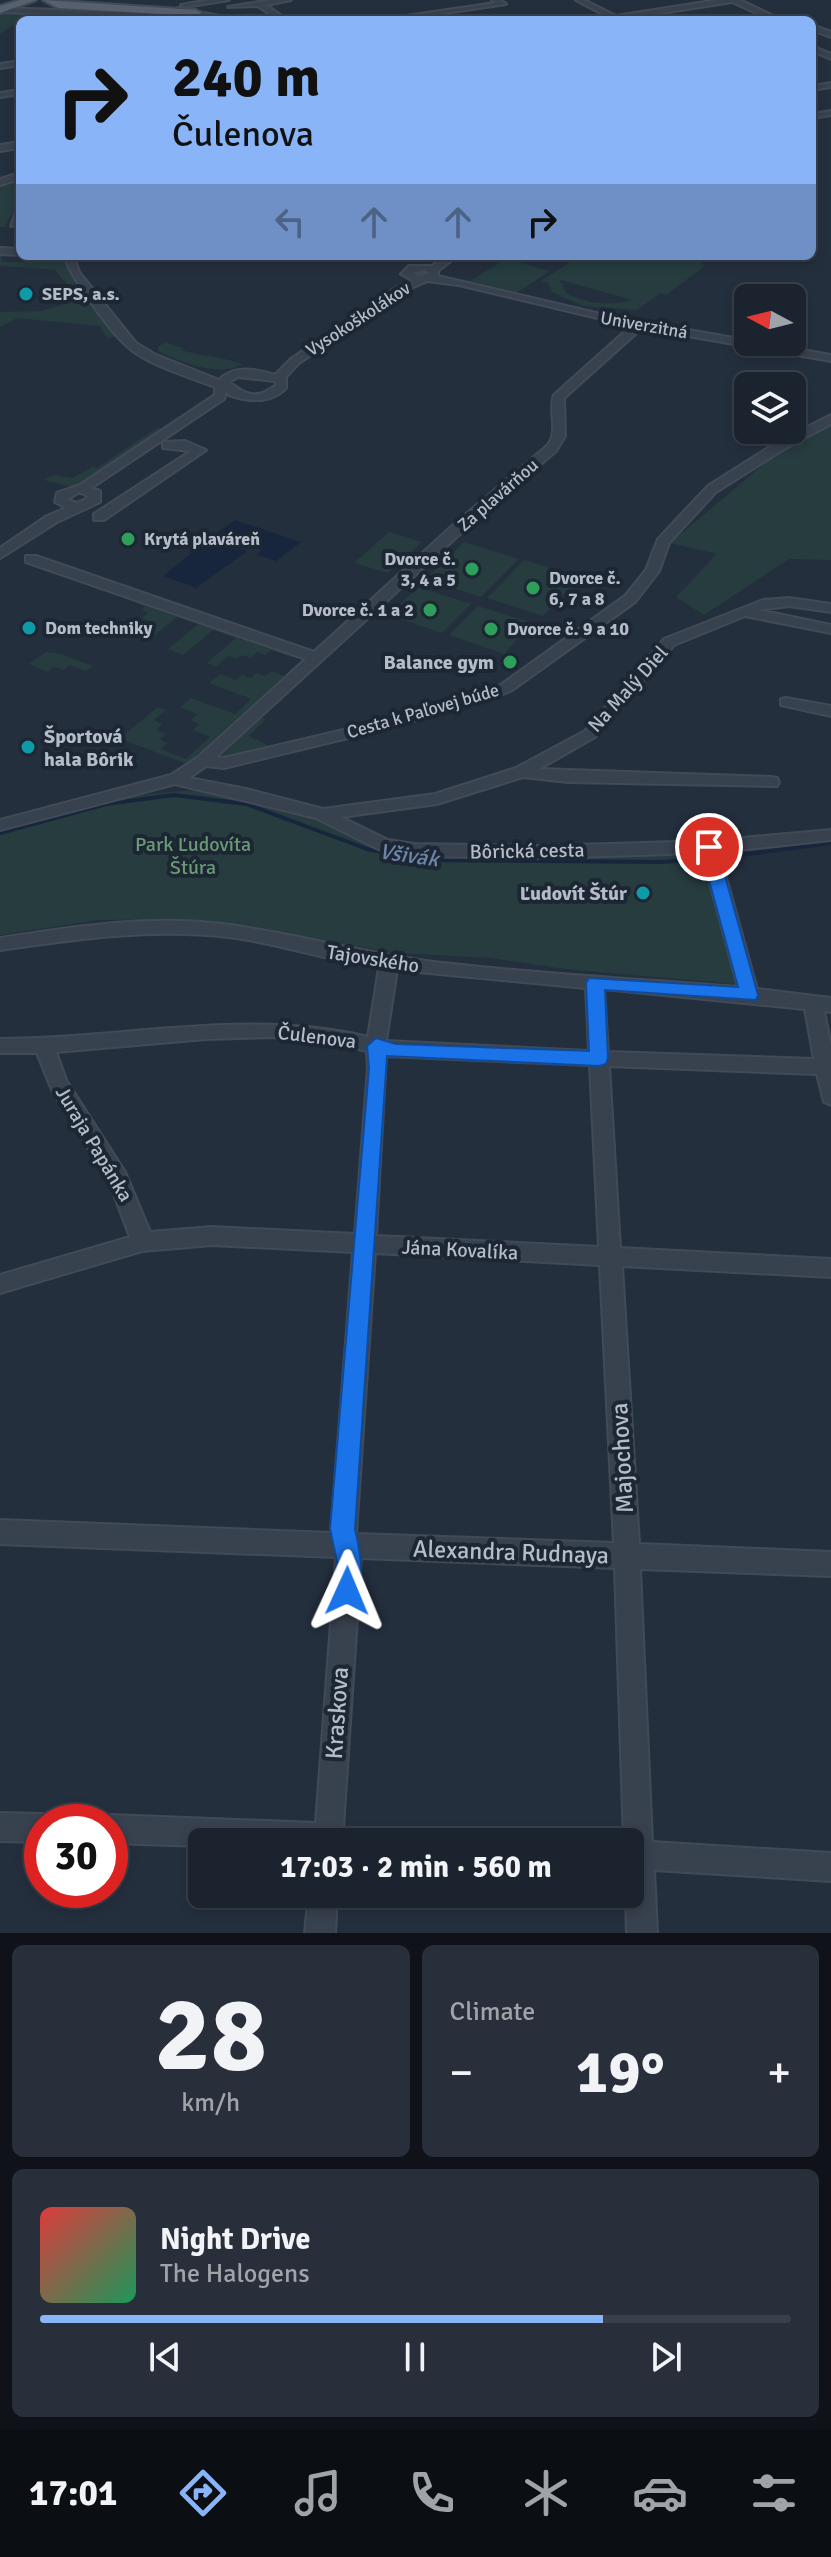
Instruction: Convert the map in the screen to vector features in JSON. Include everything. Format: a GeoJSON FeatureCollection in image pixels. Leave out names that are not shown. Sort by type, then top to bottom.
{"type":"FeatureCollection","features":[{"type":"Feature","properties":{"kind":"main road"},"geometry":{"type":"LineString","coordinates":[[0,8],[16,0]]}},
{"type":"Feature","properties":{"kind":"main road"},"geometry":{"type":"LineString","coordinates":[[0,8],[31,0]]}},
{"type":"Feature","properties":{"kind":"main road"},"geometry":{"type":"LineString","coordinates":[[48,0],[58,5],[194,12]]}},
{"type":"Feature","properties":{"kind":"main road"},"geometry":{"type":"LineString","coordinates":[[64,0],[164,9]]}},
{"type":"Feature","properties":{"kind":"street"},"geometry":{"type":"LineString","coordinates":[[0,8],[147,15],[194,12],[229,2],[260,4],[288,0]]}},
{"type":"Feature","properties":{"kind":"street"},"geometry":{"type":"LineString","coordinates":[[461,0],[474,8]]}},
{"type":"Feature","properties":{"kind":"street"},"geometry":{"type":"LineString","coordinates":[[413,16],[502,4],[495,0]]}},
{"type":"Feature","properties":{"kind":"street"},"geometry":{"type":"LineString","coordinates":[[579,0],[611,16]]}},
{"type":"Feature","properties":{"kind":"street"},"geometry":{"type":"LineString","coordinates":[[685,0],[695,7]]}},
{"type":"Feature","properties":{"kind":"street"},"geometry":{"type":"LineString","coordinates":[[708,0],[736,13]]}},
{"type":"Feature","properties":{"kind":"street"},"geometry":{"type":"LineString","coordinates":[[630,16],[732,0],[767,16]]}},
{"type":"Feature","properties":{"kind":"street"},"geometry":{"type":"LineString","coordinates":[[260,4],[277,16]]}},
{"type":"Feature","properties":{"kind":"street"},"geometry":{"type":"LineString","coordinates":[[164,9],[194,12]]}},
{"type":"Feature","properties":{"kind":"street"},"geometry":{"type":"LineString","coordinates":[[70,260],[74,272],[132,345],[150,356],[233,387]]}},
{"type":"Feature","properties":{"kind":"street","name":"Vysokoškolákov"},"geometry":{"type":"LineString","coordinates":[[428,273],[439,260]]}},
{"type":"Feature","properties":{"kind":"street","name":"Vysokoškolákov"},"geometry":{"type":"LineString","coordinates":[[0,546],[61,502],[65,492],[90,491],[217,412],[237,378],[272,367],[446,260]]}},
{"type":"Feature","properties":{"kind":"street","name":"Vysokoškolákov"},"geometry":{"type":"LineString","coordinates":[[272,367],[408,275],[409,270],[428,273]]}},
{"type":"Feature","properties":{"kind":"street","name":"Univerzitná"},"geometry":{"type":"LineString","coordinates":[[428,273],[640,324],[831,358]]}},
{"type":"Feature","properties":{"kind":"street","name":"Za plavárňou"},"geometry":{"type":"LineString","coordinates":[[177,779],[203,761],[552,448],[561,437],[562,429],[556,406],[558,397],[640,324]]}},
{"type":"Feature","properties":{"kind":"street"},"geometry":{"type":"LineString","coordinates":[[179,366],[233,387]]}},
{"type":"Feature","properties":{"kind":"street","name":"Vysokoškolákov"},"geometry":{"type":"LineString","coordinates":[[233,387],[270,391],[275,386],[272,367]]}},
{"type":"Feature","properties":{"kind":"street","name":"Vysokoškolákov"},"geometry":{"type":"LineString","coordinates":[[233,387],[267,396],[280,389],[280,376],[272,367]]}},
{"type":"Feature","properties":{"kind":"street","name":"Vysokoškolákov"},"geometry":{"type":"LineString","coordinates":[[90,491],[173,429],[223,400],[233,387]]}},
{"type":"Feature","properties":{"kind":"street","name":"Cesta k Paľovej búde"},"geometry":{"type":"LineString","coordinates":[[203,761],[224,763],[376,727],[507,687],[630,599],[652,571],[663,542],[712,489],[780,446],[831,419]]}},
{"type":"Feature","properties":{"kind":"street"},"geometry":{"type":"LineString","coordinates":[[99,517],[200,450],[167,445]]}},
{"type":"Feature","properties":{"kind":"street","name":"Vysokoškolákov"},"geometry":{"type":"LineString","coordinates":[[0,554],[52,519],[93,502],[90,491]]}},
{"type":"Feature","properties":{"kind":"street"},"geometry":{"type":"LineString","coordinates":[[61,502],[78,507]]}},
{"type":"Feature","properties":{"kind":"street"},"geometry":{"type":"LineString","coordinates":[[31,559],[317,658]]}},
{"type":"Feature","properties":{"kind":"street","name":"Na Malý Diel"},"geometry":{"type":"LineString","coordinates":[[322,814],[437,799],[522,772],[590,734],[669,642],[774,602],[831,608]]}},
{"type":"Feature","properties":{"kind":"street"},"geometry":{"type":"LineString","coordinates":[[746,612],[831,629]]}},
{"type":"Feature","properties":{"kind":"street"},"geometry":{"type":"LineString","coordinates":[[786,702],[831,711]]}},
{"type":"Feature","properties":{"kind":"street","name":"Na Malý Diel"},"geometry":{"type":"LineString","coordinates":[[522,772],[568,777],[771,782]]}},
{"type":"Feature","properties":{"kind":"street","name":"Bôrická cesta"},"geometry":{"type":"LineString","coordinates":[[0,825],[177,779],[322,814],[384,845],[414,850],[711,855],[831,835]]}},
{"type":"Feature","properties":{"kind":"street"},"geometry":{"type":"LineString","coordinates":[[711,855],[749,995]]}},
{"type":"Feature","properties":{"kind":"street","name":"Tajovského"},"geometry":{"type":"LineString","coordinates":[[0,944],[98,929],[178,927],[230,931],[389,963],[822,1004]]}},
{"type":"Feature","properties":{"kind":"street","name":"Kraskova"},"geometry":{"type":"LineString","coordinates":[[329,1828],[349,1561],[343,1529],[378,1068],[376,1046],[389,963]]}},
{"type":"Feature","properties":{"kind":"street","name":"Majochova"},"geometry":{"type":"LineString","coordinates":[[595,983],[627,1556],[637,1828]]}},
{"type":"Feature","properties":{"kind":"street"},"geometry":{"type":"LineString","coordinates":[[822,1004],[825,1067],[831,1097]]}},
{"type":"Feature","properties":{"kind":"street","name":"Čulenova"},"geometry":{"type":"LineString","coordinates":[[0,1046],[45,1047],[274,1030],[309,1032],[396,1051],[825,1067]]}},
{"type":"Feature","properties":{"kind":"street","name":"Juraja Papánka"},"geometry":{"type":"LineString","coordinates":[[45,1047],[48,1070],[83,1121],[135,1211],[142,1242]]}},
{"type":"Feature","properties":{"kind":"street","name":"Jána Kovalíka"},"geometry":{"type":"LineString","coordinates":[[0,1284],[142,1242],[212,1236],[831,1268]]}},
{"type":"Feature","properties":{"kind":"street","name":"Alexandra Rudnaya"},"geometry":{"type":"LineString","coordinates":[[0,1532],[831,1564]]}},
{"type":"Feature","properties":{"kind":"street"},"geometry":{"type":"LineString","coordinates":[[0,1827],[24,1828]]}},
{"type":"Feature","properties":{"kind":"street"},"geometry":{"type":"LineString","coordinates":[[128,1830],[188,1833]]}},
{"type":"Feature","properties":{"kind":"street"},"geometry":{"type":"LineString","coordinates":[[644,1855],[831,1867]]}},
{"type":"Feature","properties":{"kind":"street"},"geometry":{"type":"LineString","coordinates":[[320,1933],[322,1908]]}},
{"type":"Feature","properties":{"kind":"street","name":"Majochova"},"geometry":{"type":"LineString","coordinates":[[641,1908],[642,1933]]}},
{"type":"Feature","properties":{"kind":"green space"},"geometry":{"type":"Polygon","coordinates":[[[22,11],[103,16],[16,16],[16,23],[0,34],[0,15],[22,11]]]}},
{"type":"Feature","properties":{"kind":"green space"},"geometry":{"type":"Polygon","coordinates":[[[16,178],[16,214],[10,216],[5,227],[0,227],[0,183],[16,178]]]}},
{"type":"Feature","properties":{"kind":"green space"},"geometry":{"type":"Polygon","coordinates":[[[0,253],[3,253],[2,262],[62,260],[84,292],[75,293],[55,270],[0,266],[0,253]]]}},
{"type":"Feature","properties":{"kind":"green space"},"geometry":{"type":"Polygon","coordinates":[[[504,260],[550,271],[515,294],[470,281],[504,260]]]}},
{"type":"Feature","properties":{"kind":"green space"},"geometry":{"type":"Polygon","coordinates":[[[574,260],[706,260],[701,264],[705,266],[666,295],[661,293],[637,310],[583,306],[552,292],[547,282],[541,281],[574,260]],[[560,281],[566,293],[582,300],[615,303],[632,300],[560,281]]]}},
{"type":"Feature","properties":{"kind":"green space"},"geometry":{"type":"Polygon","coordinates":[[[81,299],[80,304],[94,304],[118,336],[107,338],[100,326],[17,318],[0,327],[0,312],[41,311],[81,299]]]}},
{"type":"Feature","properties":{"kind":"green space"},"geometry":{"type":"Polygon","coordinates":[[[165,342],[183,348],[181,350],[242,364],[233,368],[211,369],[189,364],[158,351],[158,347],[165,342]]]}},
{"type":"Feature","properties":{"kind":"green space"},"geometry":{"type":"Polygon","coordinates":[[[831,421],[831,560],[789,559],[704,615],[676,597],[717,554],[670,543],[783,448],[790,444],[806,444],[806,435],[831,421]]]}},
{"type":"Feature","properties":{"kind":"green space"},"geometry":{"type":"Polygon","coordinates":[[[158,427],[162,429],[161,433],[80,485],[68,486],[44,480],[54,475],[73,478],[92,467],[97,468],[158,427]]]}},
{"type":"Feature","properties":{"kind":"green space"},"geometry":{"type":"Polygon","coordinates":[[[389,532],[422,542],[388,573],[354,563],[389,532]]]}},
{"type":"Feature","properties":{"kind":"green space","name":"Dvorce č. 3, 4 a 5"},"geometry":{"type":"Polygon","coordinates":[[[464,542],[519,559],[481,597],[425,579],[464,542]]]}},
{"type":"Feature","properties":{"kind":"green space","name":"Dvorce č. 6, 7 a 8"},"geometry":{"type":"Polygon","coordinates":[[[524,560],[580,577],[543,616],[487,598],[524,560]]]}},
{"type":"Feature","properties":{"kind":"green space","name":"Dvorce č. 1 a 2"},"geometry":{"type":"Polygon","coordinates":[[[418,587],[471,604],[442,633],[389,615],[418,587]]]}},
{"type":"Feature","properties":{"kind":"green space"},"geometry":{"type":"Polygon","coordinates":[[[139,601],[295,655],[291,657],[271,650],[265,655],[257,652],[251,658],[228,656],[216,667],[207,663],[236,638],[213,630],[183,655],[168,649],[198,624],[177,617],[146,642],[138,639],[151,628],[144,625],[149,621],[142,618],[148,613],[141,610],[145,606],[136,603],[139,601]]]}},
{"type":"Feature","properties":{"kind":"green space","name":"Dvorce č. 9 a 10"},"geometry":{"type":"Polygon","coordinates":[[[478,606],[532,623],[504,654],[449,635],[478,606]]]}},
{"type":"Feature","properties":{"kind":"green space"},"geometry":{"type":"Polygon","coordinates":[[[46,652],[93,666],[86,671],[70,665],[63,670],[54,667],[48,672],[29,664],[46,652]]]}},
{"type":"Feature","properties":{"kind":"green space"},"geometry":{"type":"Polygon","coordinates":[[[271,671],[284,676],[187,764],[113,736],[117,731],[125,734],[158,707],[166,710],[154,720],[162,724],[156,730],[166,734],[160,739],[167,743],[161,749],[186,759],[210,737],[193,730],[199,724],[191,720],[197,714],[180,707],[191,698],[235,714],[251,699],[209,683],[220,674],[236,680],[242,675],[251,678],[256,673],[265,676],[271,671]]]}},
{"type":"Feature","properties":{"kind":"green space"},"geometry":{"type":"Polygon","coordinates":[[[261,718],[266,719],[249,736],[271,747],[229,758],[221,756],[261,718]]]}},
{"type":"Feature","properties":{"kind":"green space","name":"Park Ľudovíta Štúra"},"geometry":{"type":"Polygon","coordinates":[[[192,790],[220,793],[303,814],[369,843],[522,856],[708,854],[736,984],[565,969],[490,958],[396,953],[233,924],[180,919],[98,920],[0,935],[0,830],[129,796],[192,790]]]}},
{"type":"Feature","properties":{"kind":"water"},"geometry":{"type":"Polygon","coordinates":[[[235,520],[301,542],[276,561],[257,555],[261,550],[215,534],[235,520]]]}},
{"type":"Feature","properties":{"kind":"water"},"geometry":{"type":"Polygon","coordinates":[[[210,538],[247,551],[196,588],[163,576],[210,538]]]}},
{"type":"Feature","properties":{"kind":"waterway","name":"Všivák"},"geometry":{"type":"LineString","coordinates":[[0,833],[106,804],[174,795],[246,804],[367,849],[423,860],[661,862],[706,859]]}},
{"type":"Feature","properties":{"kind":"waterway","name":"Všivák"},"geometry":{"type":"LineString","coordinates":[[718,858],[831,843]]}},
{"type":"Feature","properties":{"kind":"place","name":"SEPS, a.s."},"geometry":{"type":"Point","coordinates":[26,294]}},
{"type":"Feature","properties":{"kind":"place","name":"Krytá plaváreň"},"geometry":{"type":"Point","coordinates":[128,539]}},
{"type":"Feature","properties":{"kind":"place","name":"Dvorce č. 3, 4 a 5"},"geometry":{"type":"Point","coordinates":[472,569]}},
{"type":"Feature","properties":{"kind":"place","name":"Dvorce č. 6, 7 a 8"},"geometry":{"type":"Point","coordinates":[533,588]}},
{"type":"Feature","properties":{"kind":"place","name":"Dvorce č. 1 a 2"},"geometry":{"type":"Point","coordinates":[430,610]}},
{"type":"Feature","properties":{"kind":"place","name":"Dom techniky"},"geometry":{"type":"Point","coordinates":[29,628]}},
{"type":"Feature","properties":{"kind":"place","name":"Dvorce č. 9 a 10"},"geometry":{"type":"Point","coordinates":[491,629]}},
{"type":"Feature","properties":{"kind":"place","name":"Balance gym"},"geometry":{"type":"Point","coordinates":[510,662]}},
{"type":"Feature","properties":{"kind":"place","name":"Športová hala Bôrik"},"geometry":{"type":"Point","coordinates":[28,747]}},
{"type":"Feature","properties":{"kind":"place","name":"Ľudovít Štúr"},"geometry":{"type":"Point","coordinates":[643,893]}},
{"type":"Feature","properties":{"kind":"route"},"geometry":{"type":"LineString","coordinates":[[347,1591],[349,1561],[343,1529],[378,1068],[376,1046],[396,1051],[599,1058],[595,983],[749,995],[709,847]]}}]}
